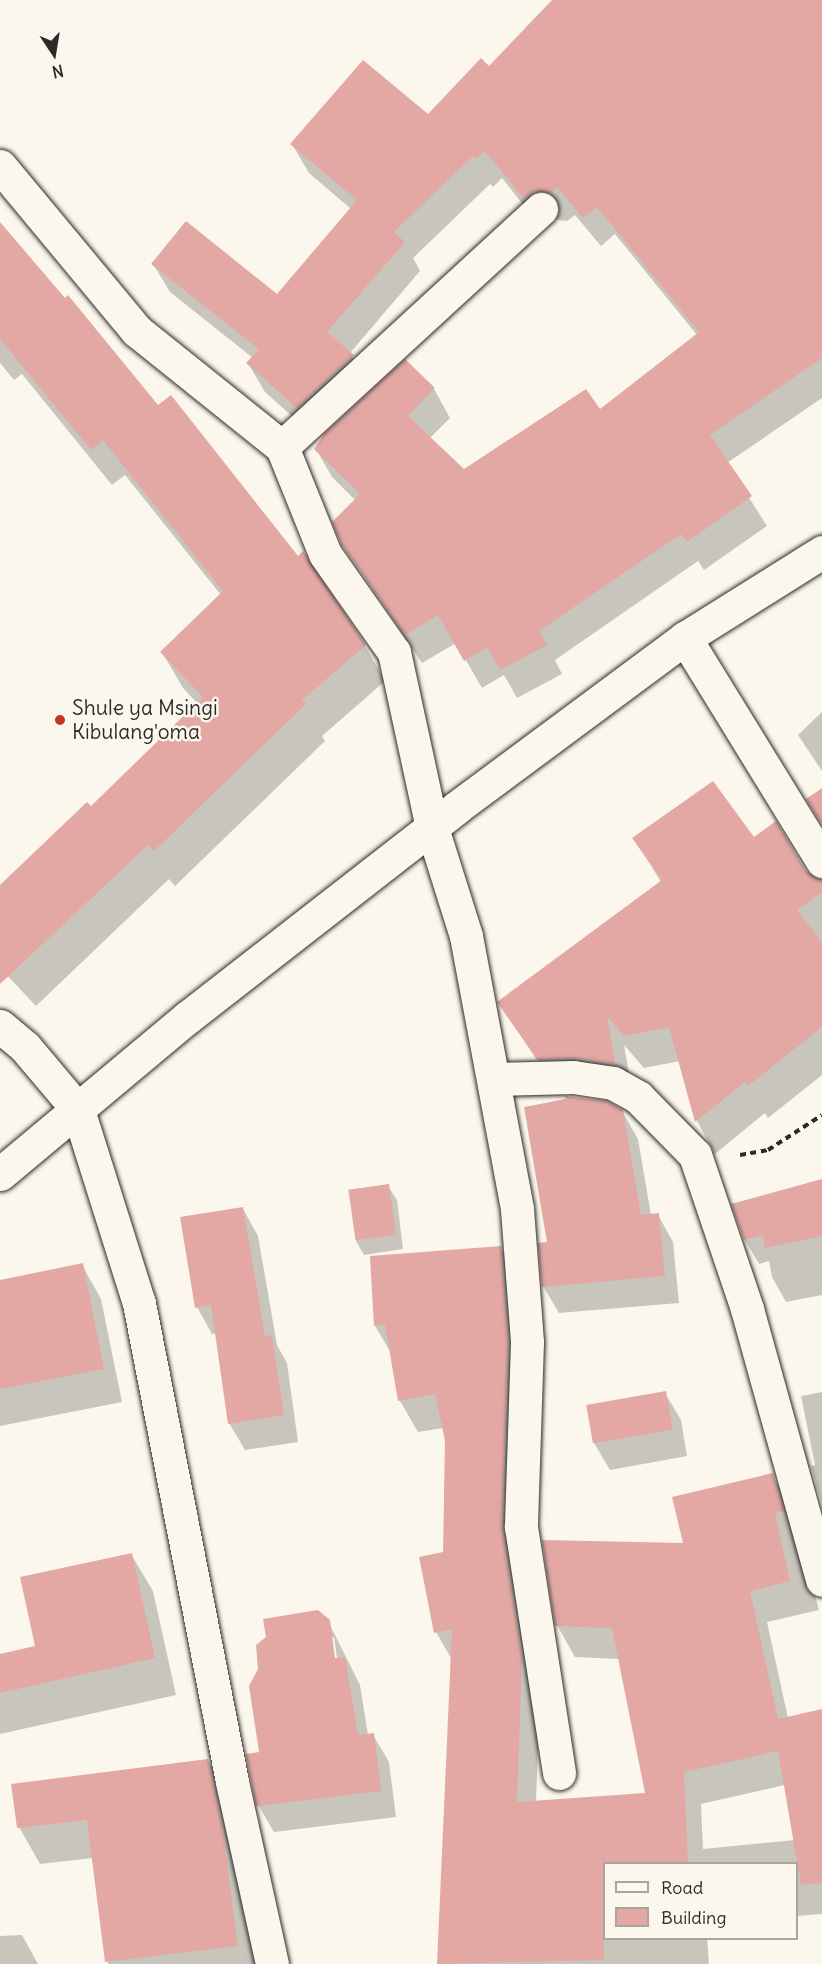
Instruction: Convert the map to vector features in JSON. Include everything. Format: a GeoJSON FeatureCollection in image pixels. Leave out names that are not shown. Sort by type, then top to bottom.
{"type":"FeatureCollection","features":[{"type":"Feature","properties":{"kind":"street"},"geometry":{"type":"LineString","coordinates":[[0,166],[137,331],[282,447],[325,554],[394,652],[432,828],[466,936],[517,1209],[527,1342],[521,1527],[559,1773]]}},
{"type":"Feature","properties":{"kind":"street"},"geometry":{"type":"LineString","coordinates":[[282,447],[541,209]]}},
{"type":"Feature","properties":{"kind":"street"},"geometry":{"type":"LineString","coordinates":[[0,1174],[188,1017],[432,828],[685,638],[822,552]]}},
{"type":"Feature","properties":{"kind":"street"},"geometry":{"type":"LineString","coordinates":[[685,638],[822,861]]}},
{"type":"Feature","properties":{"kind":"street"},"geometry":{"type":"LineString","coordinates":[[0,1026],[25,1047],[78,1110],[139,1303],[232,1782],[272,1964]]}},
{"type":"Feature","properties":{"kind":"street"},"geometry":{"type":"LineString","coordinates":[[494,1079],[573,1077],[613,1083],[638,1097],[695,1155],[747,1309],[822,1580]]}},
{"type":"Feature","properties":{"kind":"path"},"geometry":{"type":"LineString","coordinates":[[695,1155],[717,1159],[768,1150],[822,1115]]}},
{"type":"Feature","properties":{"kind":"building"},"geometry":{"type":"Polygon","coordinates":[[[552,0],[822,0],[822,358],[710,435],[752,496],[687,542],[681,534],[539,631],[547,645],[500,670],[487,647],[464,661],[438,615],[405,635],[342,545],[332,522],[360,494],[314,449],[325,433],[405,359],[435,388],[408,416],[464,469],[586,389],[600,409],[699,332],[597,207],[583,218],[557,187],[550,193],[536,191],[524,199],[485,151],[476,159],[473,156],[394,232],[405,242],[327,332],[354,355],[297,408],[246,363],[259,349],[151,264],[186,221],[277,294],[357,200],[290,144],[363,60],[428,114],[481,58],[489,66],[552,0]]]}},
{"type":"Feature","properties":{"kind":"building"},"geometry":{"type":"Polygon","coordinates":[[[0,222],[65,298],[68,295],[158,405],[171,395],[298,556],[303,551],[366,645],[302,700],[306,704],[154,851],[148,845],[0,984],[0,885],[87,802],[91,806],[203,697],[160,652],[223,591],[103,440],[91,450],[0,339],[0,222]]]}},
{"type":"Feature","properties":{"kind":"building"},"geometry":{"type":"Polygon","coordinates":[[[713,781],[754,837],[776,821],[806,871],[822,880],[822,892],[797,910],[822,942],[822,1027],[748,1086],[745,1082],[695,1122],[669,1027],[624,1036],[607,1016],[615,1064],[576,1058],[537,1059],[497,1002],[662,880],[632,838],[713,781]]]}},
{"type":"Feature","properties":{"kind":"building"},"geometry":{"type":"Polygon","coordinates":[[[822,788],[822,825],[806,799],[822,788]]]}},
{"type":"Feature","properties":{"kind":"building"},"geometry":{"type":"Polygon","coordinates":[[[564,1096],[607,1101],[623,1110],[641,1215],[659,1213],[665,1276],[542,1287],[538,1243],[547,1242],[524,1107],[567,1099],[564,1096]]]}},
{"type":"Feature","properties":{"kind":"building"},"geometry":{"type":"Polygon","coordinates":[[[822,1179],[822,1236],[765,1248],[763,1235],[744,1240],[731,1204],[822,1179]]]}},
{"type":"Feature","properties":{"kind":"building"},"geometry":{"type":"Polygon","coordinates":[[[389,1184],[396,1235],[355,1240],[348,1190],[389,1184]]]}},
{"type":"Feature","properties":{"kind":"building"},"geometry":{"type":"Polygon","coordinates":[[[243,1207],[265,1336],[272,1335],[284,1415],[228,1424],[211,1305],[195,1308],[180,1217],[243,1207]]]}},
{"type":"Feature","properties":{"kind":"building"},"geometry":{"type":"Polygon","coordinates":[[[501,1246],[508,1342],[502,1527],[522,1659],[517,1802],[645,1793],[612,1628],[555,1626],[542,1540],[683,1543],[672,1497],[773,1473],[784,1511],[775,1513],[790,1581],[750,1591],[778,1719],[822,1709],[822,1883],[801,1885],[778,1751],[684,1772],[688,1862],[603,1862],[604,1960],[437,1964],[452,1629],[434,1633],[419,1557],[443,1552],[445,1441],[435,1394],[398,1401],[385,1325],[374,1326],[370,1256],[501,1246]]]}},
{"type":"Feature","properties":{"kind":"building"},"geometry":{"type":"Polygon","coordinates":[[[83,1263],[104,1369],[0,1389],[0,1280],[83,1263]]]}},
{"type":"Feature","properties":{"kind":"building"},"geometry":{"type":"Polygon","coordinates":[[[666,1391],[673,1429],[593,1443],[586,1405],[666,1391]]]}},
{"type":"Feature","properties":{"kind":"building"},"geometry":{"type":"Polygon","coordinates":[[[132,1553],[155,1658],[0,1693],[0,1654],[35,1646],[20,1577],[132,1553]]]}},
{"type":"Feature","properties":{"kind":"building"},"geometry":{"type":"Polygon","coordinates":[[[318,1610],[330,1620],[335,1658],[345,1657],[358,1735],[374,1733],[381,1791],[256,1806],[246,1754],[259,1752],[249,1686],[258,1669],[256,1645],[266,1637],[263,1619],[318,1610]]]}},
{"type":"Feature","properties":{"kind":"building"},"geometry":{"type":"Polygon","coordinates":[[[208,1759],[222,1826],[238,1946],[105,1962],[87,1820],[17,1828],[11,1784],[208,1759]]]}},
{"type":"Feature","properties":{"kind":"place","name":"Shule ya Msingi Kibulang'oma"},"geometry":{"type":"Point","coordinates":[60,720]}}]}
